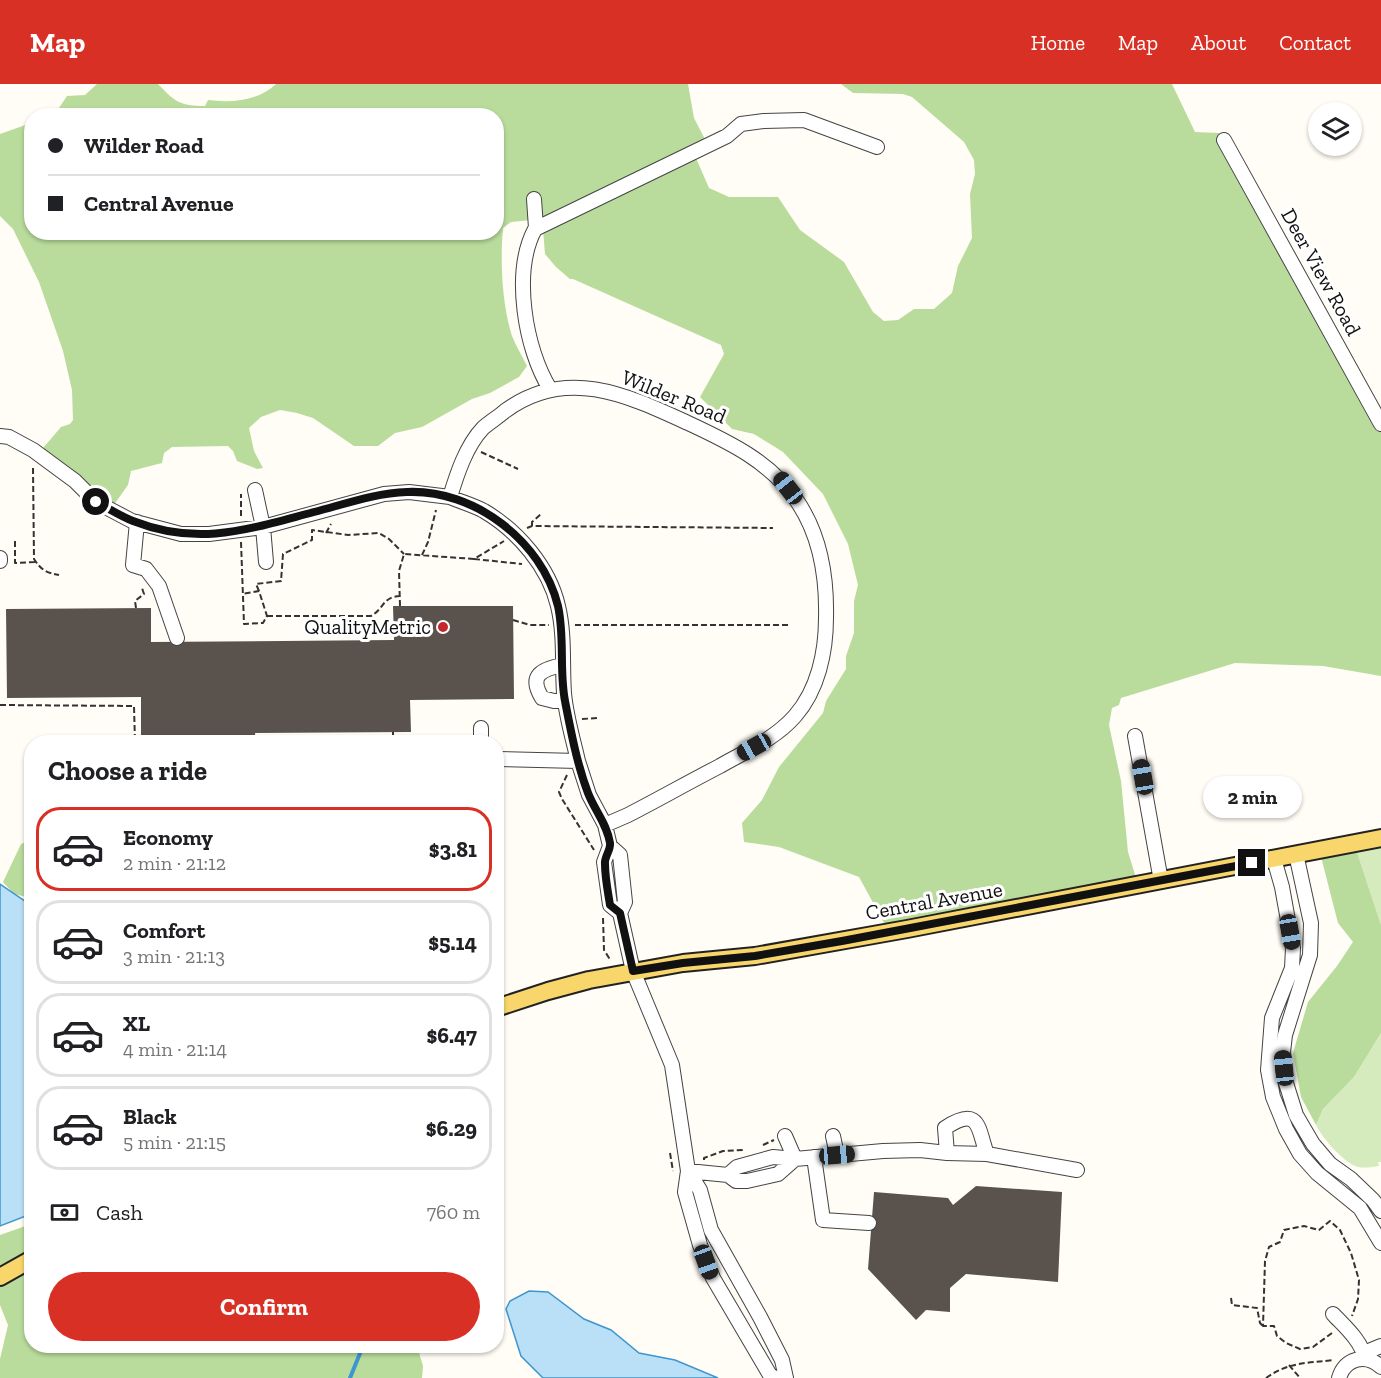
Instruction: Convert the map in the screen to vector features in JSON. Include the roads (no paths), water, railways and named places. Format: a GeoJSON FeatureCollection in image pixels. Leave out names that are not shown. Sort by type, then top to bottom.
{"type":"FeatureCollection","features":[{"type":"Feature","properties":{"kind":"main road","name":"Central Avenue"},"geometry":{"type":"LineString","coordinates":[[504,1005],[589,980],[633,971],[767,954],[1381,838]]}},
{"type":"Feature","properties":{"kind":"main road"},"geometry":{"type":"LineString","coordinates":[[0,1277],[24,1264]]}},
{"type":"Feature","properties":{"kind":"street"},"geometry":{"type":"LineString","coordinates":[[550,389],[532,352],[523,295],[527,243],[536,228],[727,136],[741,124],[804,120],[877,147]]}},
{"type":"Feature","properties":{"kind":"street","name":"Deer View Road"},"geometry":{"type":"LineString","coordinates":[[1224,140],[1381,424]]}},
{"type":"Feature","properties":{"kind":"street"},"geometry":{"type":"LineString","coordinates":[[534,199],[536,228]]}},
{"type":"Feature","properties":{"kind":"street","name":"Wilder Road"},"geometry":{"type":"LineString","coordinates":[[450,497],[457,473],[482,429],[517,404],[538,393],[550,389],[580,388],[601,390],[645,403],[726,441],[765,466],[779,478],[796,499],[811,526],[820,551],[826,584],[826,630],[822,661],[807,699],[795,717],[769,739],[628,815],[605,825]]}},
{"type":"Feature","properties":{"kind":"street"},"geometry":{"type":"LineString","coordinates":[[0,436],[9,437],[33,450],[75,481],[96,502],[137,522],[181,534],[209,534],[263,527],[384,494],[409,492],[450,497],[483,511],[505,525],[525,545],[541,567],[558,606],[556,628],[563,665],[565,701],[578,760],[589,795],[605,825],[610,846],[620,855],[625,902],[620,913],[633,971],[672,1065],[681,1174],[700,1190],[704,1232],[713,1278],[770,1375],[775,1378]]}},
{"type":"Feature","properties":{"kind":"street"},"geometry":{"type":"LineString","coordinates":[[255,490],[263,527],[266,562]]}},
{"type":"Feature","properties":{"kind":"street"},"geometry":{"type":"LineString","coordinates":[[137,522],[133,565],[146,568],[159,586],[177,638]]}},
{"type":"Feature","properties":{"kind":"street"},"geometry":{"type":"LineString","coordinates":[[563,665],[546,668],[537,676],[536,688],[542,699],[565,701]]}},
{"type":"Feature","properties":{"kind":"street"},"geometry":{"type":"LineString","coordinates":[[1135,736],[1161,881]]}},
{"type":"Feature","properties":{"kind":"street"},"geometry":{"type":"LineString","coordinates":[[504,759],[578,760]]}},
{"type":"Feature","properties":{"kind":"street"},"geometry":{"type":"LineString","coordinates":[[1296,854],[1310,929],[1310,955],[1285,1035],[1283,1052],[1286,1083],[1296,1115],[1313,1144],[1330,1164],[1351,1179],[1381,1211]]}},
{"type":"Feature","properties":{"kind":"street"},"geometry":{"type":"LineString","coordinates":[[1274,859],[1293,948],[1292,968],[1272,1018],[1268,1070],[1273,1097],[1286,1129],[1300,1154],[1317,1173],[1360,1208],[1381,1243]]}},
{"type":"Feature","properties":{"kind":"street"},"geometry":{"type":"LineString","coordinates":[[1290,932],[1310,929]]}},
{"type":"Feature","properties":{"kind":"street"},"geometry":{"type":"LineString","coordinates":[[948,1153],[945,1128],[952,1123],[965,1120],[974,1121],[978,1125],[987,1154]]}},
{"type":"Feature","properties":{"kind":"street"},"geometry":{"type":"LineString","coordinates":[[785,1136],[795,1159]]}},
{"type":"Feature","properties":{"kind":"street"},"geometry":{"type":"LineString","coordinates":[[833,1136],[837,1155]]}},
{"type":"Feature","properties":{"kind":"street"},"geometry":{"type":"LineString","coordinates":[[681,1174],[728,1175],[736,1180],[747,1181],[778,1174],[795,1159],[920,1150],[987,1154],[1077,1170]]}},
{"type":"Feature","properties":{"kind":"street"},"geometry":{"type":"LineString","coordinates":[[814,1156],[823,1220],[869,1223]]}},
{"type":"Feature","properties":{"kind":"street"},"geometry":{"type":"LineString","coordinates":[[704,1232],[760,1317],[782,1360],[786,1378]]}},
{"type":"Feature","properties":{"kind":"street"},"geometry":{"type":"LineString","coordinates":[[1333,1314],[1351,1333],[1365,1356],[1381,1367]]}},
{"type":"Feature","properties":{"kind":"street"},"geometry":{"type":"LineString","coordinates":[[1339,1378],[1344,1367],[1350,1362],[1381,1346]]}},
{"type":"Feature","properties":{"kind":"water"},"geometry":{"type":"Polygon","coordinates":[[[0,884],[24,900],[24,1217],[0,1226],[0,884]]]}},
{"type":"Feature","properties":{"kind":"water"},"geometry":{"type":"Polygon","coordinates":[[[529,1291],[548,1292],[584,1319],[611,1330],[639,1353],[675,1360],[718,1378],[543,1378],[521,1356],[506,1309],[510,1301],[529,1291]]]}},
{"type":"Feature","properties":{"kind":"waterway"},"geometry":{"type":"LineString","coordinates":[[350,1378],[360,1353]]}},
{"type":"Feature","properties":{"kind":"place","name":"QualityMetric"},"geometry":{"type":"Point","coordinates":[443,627]}}]}
